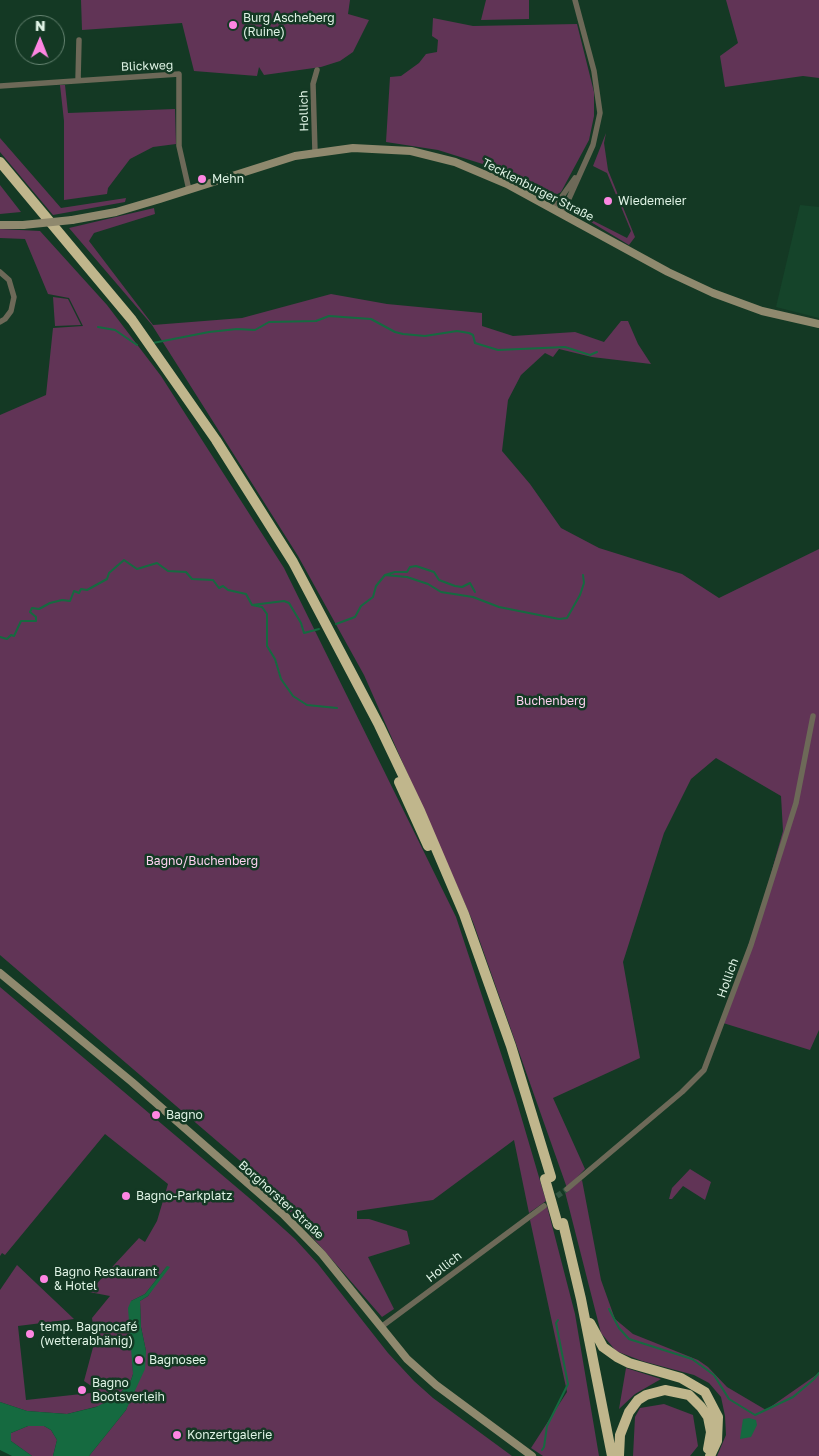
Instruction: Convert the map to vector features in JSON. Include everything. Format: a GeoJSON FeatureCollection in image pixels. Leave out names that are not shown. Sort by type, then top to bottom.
{"type":"FeatureCollection","features":[{"type":"Feature","properties":{"kind":"highway"},"geometry":{"type":"LineString","coordinates":[[0,162],[132,320],[216,440],[293,562],[379,725],[420,811],[457,898],[511,1046],[590,1325],[603,1347],[610,1353],[629,1363],[682,1378],[706,1392],[718,1417],[717,1441],[710,1456]]}},
{"type":"Feature","properties":{"kind":"highway"},"geometry":{"type":"LineString","coordinates":[[0,170],[127,324],[211,444],[289,565],[374,727],[459,916],[506,1049],[548,1178]]}},
{"type":"Feature","properties":{"kind":"highway"},"geometry":{"type":"LineString","coordinates":[[560,1224],[605,1456]]}},
{"type":"Feature","properties":{"kind":"highway"},"geometry":{"type":"LineString","coordinates":[[582,1299],[612,1456]]}},
{"type":"Feature","properties":{"kind":"highway"},"geometry":{"type":"LineString","coordinates":[[619,1456],[620,1435],[629,1412],[646,1395],[665,1390],[688,1396],[705,1412],[711,1432],[706,1456]]}},
{"type":"Feature","properties":{"kind":"main road","name":"Tecklenburger Straße"},"geometry":{"type":"LineString","coordinates":[[0,225],[23,225],[72,220],[116,212],[250,169],[315,152],[353,148],[411,151],[455,162],[507,184],[668,272],[714,293],[762,311],[819,324]]}},
{"type":"Feature","properties":{"kind":"main road","name":"Borghorster Straße"},"geometry":{"type":"LineString","coordinates":[[0,973],[132,1082],[283,1214],[322,1254],[407,1359],[436,1385],[532,1456]]}},
{"type":"Feature","properties":{"kind":"street"},"geometry":{"type":"LineString","coordinates":[[562,214],[593,145],[600,113],[594,71],[575,0]]}},
{"type":"Feature","properties":{"kind":"street"},"geometry":{"type":"LineString","coordinates":[[78,80],[79,40]]}},
{"type":"Feature","properties":{"kind":"street","name":"Hollich"},"geometry":{"type":"LineString","coordinates":[[315,152],[313,84],[317,70]]}},
{"type":"Feature","properties":{"kind":"street","name":"Blickweg"},"geometry":{"type":"LineString","coordinates":[[0,86],[179,74],[179,146],[189,190]]}},
{"type":"Feature","properties":{"kind":"street"},"geometry":{"type":"LineString","coordinates":[[553,209],[580,173]]}},
{"type":"Feature","properties":{"kind":"street"},"geometry":{"type":"LineString","coordinates":[[0,272],[9,280],[14,297],[11,311],[0,322]]}},
{"type":"Feature","properties":{"kind":"street","name":"Hollich"},"geometry":{"type":"LineString","coordinates":[[567,1189],[682,1092],[704,1070],[751,945],[796,803],[813,716]]}},
{"type":"Feature","properties":{"kind":"street","name":"Hollich"},"geometry":{"type":"LineString","coordinates":[[381,1327],[544,1206]]}},
{"type":"Feature","properties":{"kind":"shaded area"},"geometry":{"type":"Polygon","coordinates":[[[800,205],[819,207],[819,318],[776,307],[800,205]]]}},
{"type":"Feature","properties":{"kind":"shaded area","name":"Bagnosee"},"geometry":{"type":"Polygon","coordinates":[[[167,1266],[170,1267],[148,1296],[140,1301],[141,1327],[146,1351],[145,1369],[126,1410],[89,1456],[53,1456],[57,1440],[51,1430],[44,1426],[28,1426],[11,1433],[11,1441],[32,1456],[12,1456],[0,1450],[0,1402],[27,1411],[67,1414],[96,1407],[118,1396],[131,1380],[133,1374],[128,1308],[131,1301],[145,1294],[167,1266]]]}},
{"type":"Feature","properties":{"kind":"shaded area"},"geometry":{"type":"Polygon","coordinates":[[[743,1419],[756,1420],[757,1425],[751,1437],[740,1439],[743,1419]]]}},
{"type":"Feature","properties":{"kind":"green space"},"geometry":{"type":"Polygon","coordinates":[[[81,0],[350,0],[348,14],[369,20],[353,52],[340,61],[321,67],[264,75],[259,67],[257,76],[194,71],[182,23],[82,30],[81,0]]]}},
{"type":"Feature","properties":{"kind":"green space"},"geometry":{"type":"Polygon","coordinates":[[[486,0],[529,0],[529,19],[481,20],[486,0]]]}},
{"type":"Feature","properties":{"kind":"green space"},"geometry":{"type":"Polygon","coordinates":[[[726,0],[819,0],[819,78],[803,76],[725,87],[720,56],[738,43],[726,0]]]}},
{"type":"Feature","properties":{"kind":"green space"},"geometry":{"type":"Polygon","coordinates":[[[433,18],[473,26],[577,24],[594,92],[594,116],[589,140],[561,192],[552,197],[489,166],[438,150],[386,142],[390,77],[401,76],[419,63],[426,54],[437,52],[438,40],[432,36],[433,18]]]}},
{"type":"Feature","properties":{"kind":"green space"},"geometry":{"type":"Polygon","coordinates":[[[60,85],[65,85],[68,113],[175,109],[176,144],[153,147],[130,159],[108,188],[107,194],[64,200],[64,121],[60,85]]]}},
{"type":"Feature","properties":{"kind":"green space"},"geometry":{"type":"Polygon","coordinates":[[[606,133],[604,143],[608,170],[635,237],[629,245],[571,210],[577,209],[576,212],[627,238],[631,231],[607,173],[593,166],[606,133]]]}},
{"type":"Feature","properties":{"kind":"green space"},"geometry":{"type":"Polygon","coordinates":[[[0,138],[61,208],[126,198],[125,202],[53,215],[0,152],[0,138]]]}},
{"type":"Feature","properties":{"kind":"green space"},"geometry":{"type":"Polygon","coordinates":[[[0,185],[21,212],[0,214],[0,185]]]}},
{"type":"Feature","properties":{"kind":"green space","name":"Buchenberg"},"geometry":{"type":"Polygon","coordinates":[[[154,208],[155,214],[94,233],[89,241],[153,325],[242,318],[331,294],[387,304],[482,313],[482,326],[513,336],[575,332],[604,342],[621,321],[628,321],[638,344],[651,364],[592,357],[559,349],[553,357],[545,353],[521,375],[508,400],[502,451],[530,484],[561,528],[599,548],[682,574],[719,598],[819,549],[819,1030],[810,1050],[720,1022],[751,945],[783,831],[781,796],[716,758],[691,779],[664,833],[623,962],[640,1058],[553,1098],[585,1169],[567,1188],[473,922],[364,675],[298,556],[152,325],[69,228],[154,208]]]}},
{"type":"Feature","properties":{"kind":"green space","name":"Bagno/Buchenberg"},"geometry":{"type":"Polygon","coordinates":[[[0,229],[40,231],[107,305],[161,376],[284,568],[456,917],[516,1099],[546,1201],[529,1213],[514,1140],[433,1200],[357,1211],[357,1219],[369,1219],[407,1231],[410,1244],[368,1257],[394,1309],[382,1317],[280,1200],[245,1165],[0,955],[0,415],[46,395],[53,328],[83,326],[69,298],[48,294],[25,239],[0,238],[0,229]]]}},
{"type":"Feature","properties":{"kind":"green space"},"geometry":{"type":"Polygon","coordinates":[[[53,297],[68,299],[81,325],[55,326],[53,297]]]}},
{"type":"Feature","properties":{"kind":"green space"},"geometry":{"type":"Polygon","coordinates":[[[0,987],[254,1202],[295,1239],[318,1264],[388,1353],[414,1381],[433,1398],[512,1456],[89,1456],[126,1410],[146,1351],[141,1327],[140,1301],[148,1296],[167,1266],[145,1294],[131,1301],[133,1374],[131,1380],[118,1396],[103,1405],[67,1414],[27,1411],[0,1402],[0,1290],[17,1265],[74,1319],[18,1326],[26,1400],[100,1392],[84,1381],[95,1340],[92,1318],[110,1296],[89,1292],[139,1238],[145,1242],[157,1221],[168,1184],[105,1134],[5,1255],[2,1253],[0,1256],[0,987]]]}},
{"type":"Feature","properties":{"kind":"green space"},"geometry":{"type":"Polygon","coordinates":[[[690,1169],[711,1182],[705,1200],[683,1186],[672,1199],[669,1199],[672,1188],[690,1169]]]}},
{"type":"Feature","properties":{"kind":"green space"},"geometry":{"type":"Polygon","coordinates":[[[582,1180],[601,1280],[615,1319],[633,1334],[698,1360],[708,1367],[727,1387],[766,1410],[819,1373],[819,1456],[717,1456],[726,1435],[725,1416],[721,1397],[709,1383],[694,1375],[642,1361],[616,1351],[601,1333],[565,1192],[582,1180]]]}},
{"type":"Feature","properties":{"kind":"green space"},"geometry":{"type":"Polygon","coordinates":[[[547,1206],[575,1314],[599,1456],[543,1456],[531,1448],[567,1392],[530,1220],[547,1206]]]}},
{"type":"Feature","properties":{"kind":"green space"},"geometry":{"type":"Polygon","coordinates":[[[626,1368],[661,1379],[635,1394],[619,1409],[626,1368]]]}},
{"type":"Feature","properties":{"kind":"green space"},"geometry":{"type":"Polygon","coordinates":[[[664,1404],[693,1415],[698,1446],[690,1456],[633,1456],[635,1417],[640,1408],[664,1404]]]}},
{"type":"Feature","properties":{"kind":"green space"},"geometry":{"type":"Polygon","coordinates":[[[28,1426],[44,1426],[51,1430],[57,1440],[53,1456],[32,1456],[11,1441],[11,1433],[28,1426]]]}},
{"type":"Feature","properties":{"kind":"waterway"},"geometry":{"type":"LineString","coordinates":[[153,343],[209,332],[237,329],[255,330],[269,322],[316,321],[329,316],[371,319],[395,332],[403,334],[425,336],[457,331],[469,333],[473,335],[475,343],[498,350],[565,347],[590,355],[597,352]]}},
{"type":"Feature","properties":{"kind":"waterway"},"geometry":{"type":"LineString","coordinates":[[98,327],[115,330],[137,345]]}},
{"type":"Feature","properties":{"kind":"waterway"},"geometry":{"type":"LineString","coordinates":[[0,637],[7,639],[11,635],[14,636],[21,621],[36,621],[36,617],[30,612],[32,608],[39,609],[50,603],[62,600],[70,601],[74,591],[79,593],[81,589],[87,590],[107,579],[109,573],[124,560],[137,569],[157,563],[168,571],[186,572],[192,579],[213,580],[219,588],[223,586],[228,590],[246,594],[252,605],[284,601],[289,603],[301,623],[304,633],[319,629]]}},
{"type":"Feature","properties":{"kind":"waterway"},"geometry":{"type":"LineString","coordinates":[[385,575],[395,572],[407,572],[410,567],[416,566],[434,572],[439,580],[455,586],[462,587],[470,583],[475,592]]}},
{"type":"Feature","properties":{"kind":"waterway"},"geometry":{"type":"LineString","coordinates":[[336,624],[355,617],[361,606],[373,597],[376,586],[385,575],[407,577],[428,584],[441,592],[473,597],[499,607],[559,619],[567,618],[580,595],[584,583],[583,575]]}},
{"type":"Feature","properties":{"kind":"waterway"},"geometry":{"type":"LineString","coordinates":[[252,605],[262,607],[267,614],[267,646],[275,659],[281,679],[293,696],[307,705],[337,708]]}},
{"type":"Feature","properties":{"kind":"waterway"},"geometry":{"type":"LineString","coordinates":[[609,1309],[619,1328],[629,1339],[692,1359],[714,1375],[729,1399],[755,1415],[793,1397],[813,1380]]}},
{"type":"Feature","properties":{"kind":"waterway"},"geometry":{"type":"LineString","coordinates":[[542,1450],[547,1426],[568,1384],[556,1323],[558,1320]]}},
{"type":"Feature","properties":{"kind":"waterway"},"geometry":{"type":"LineString","coordinates":[[814,1379],[819,1373]]}},
{"type":"Feature","properties":{"kind":"tunnel"},"geometry":{"type":"LineString","coordinates":[[550,1201],[567,1189]]}},
{"type":"Feature","properties":{"kind":"place","name":"Burg Ascheberg (Ruine)"},"geometry":{"type":"Point","coordinates":[233,25]}},
{"type":"Feature","properties":{"kind":"place","name":"Mehn"},"geometry":{"type":"Point","coordinates":[202,179]}},
{"type":"Feature","properties":{"kind":"place","name":"Wiedemeier"},"geometry":{"type":"Point","coordinates":[608,201]}},
{"type":"Feature","properties":{"kind":"place","name":"Bagno"},"geometry":{"type":"Point","coordinates":[156,1115]}},
{"type":"Feature","properties":{"kind":"place","name":"Bagno-Parkplatz"},"geometry":{"type":"Point","coordinates":[126,1196]}},
{"type":"Feature","properties":{"kind":"place","name":"Bagno Restaurant & Hotel"},"geometry":{"type":"Point","coordinates":[44,1279]}},
{"type":"Feature","properties":{"kind":"place","name":"temp. Bagnocafé (wetterabhänig)"},"geometry":{"type":"Point","coordinates":[30,1334]}},
{"type":"Feature","properties":{"kind":"place","name":"Bagnosee"},"geometry":{"type":"Point","coordinates":[139,1360]}},
{"type":"Feature","properties":{"kind":"place","name":"Bagno Bootsverleih"},"geometry":{"type":"Point","coordinates":[82,1390]}},
{"type":"Feature","properties":{"kind":"place","name":"Konzertgalerie"},"geometry":{"type":"Point","coordinates":[177,1435]}}]}
